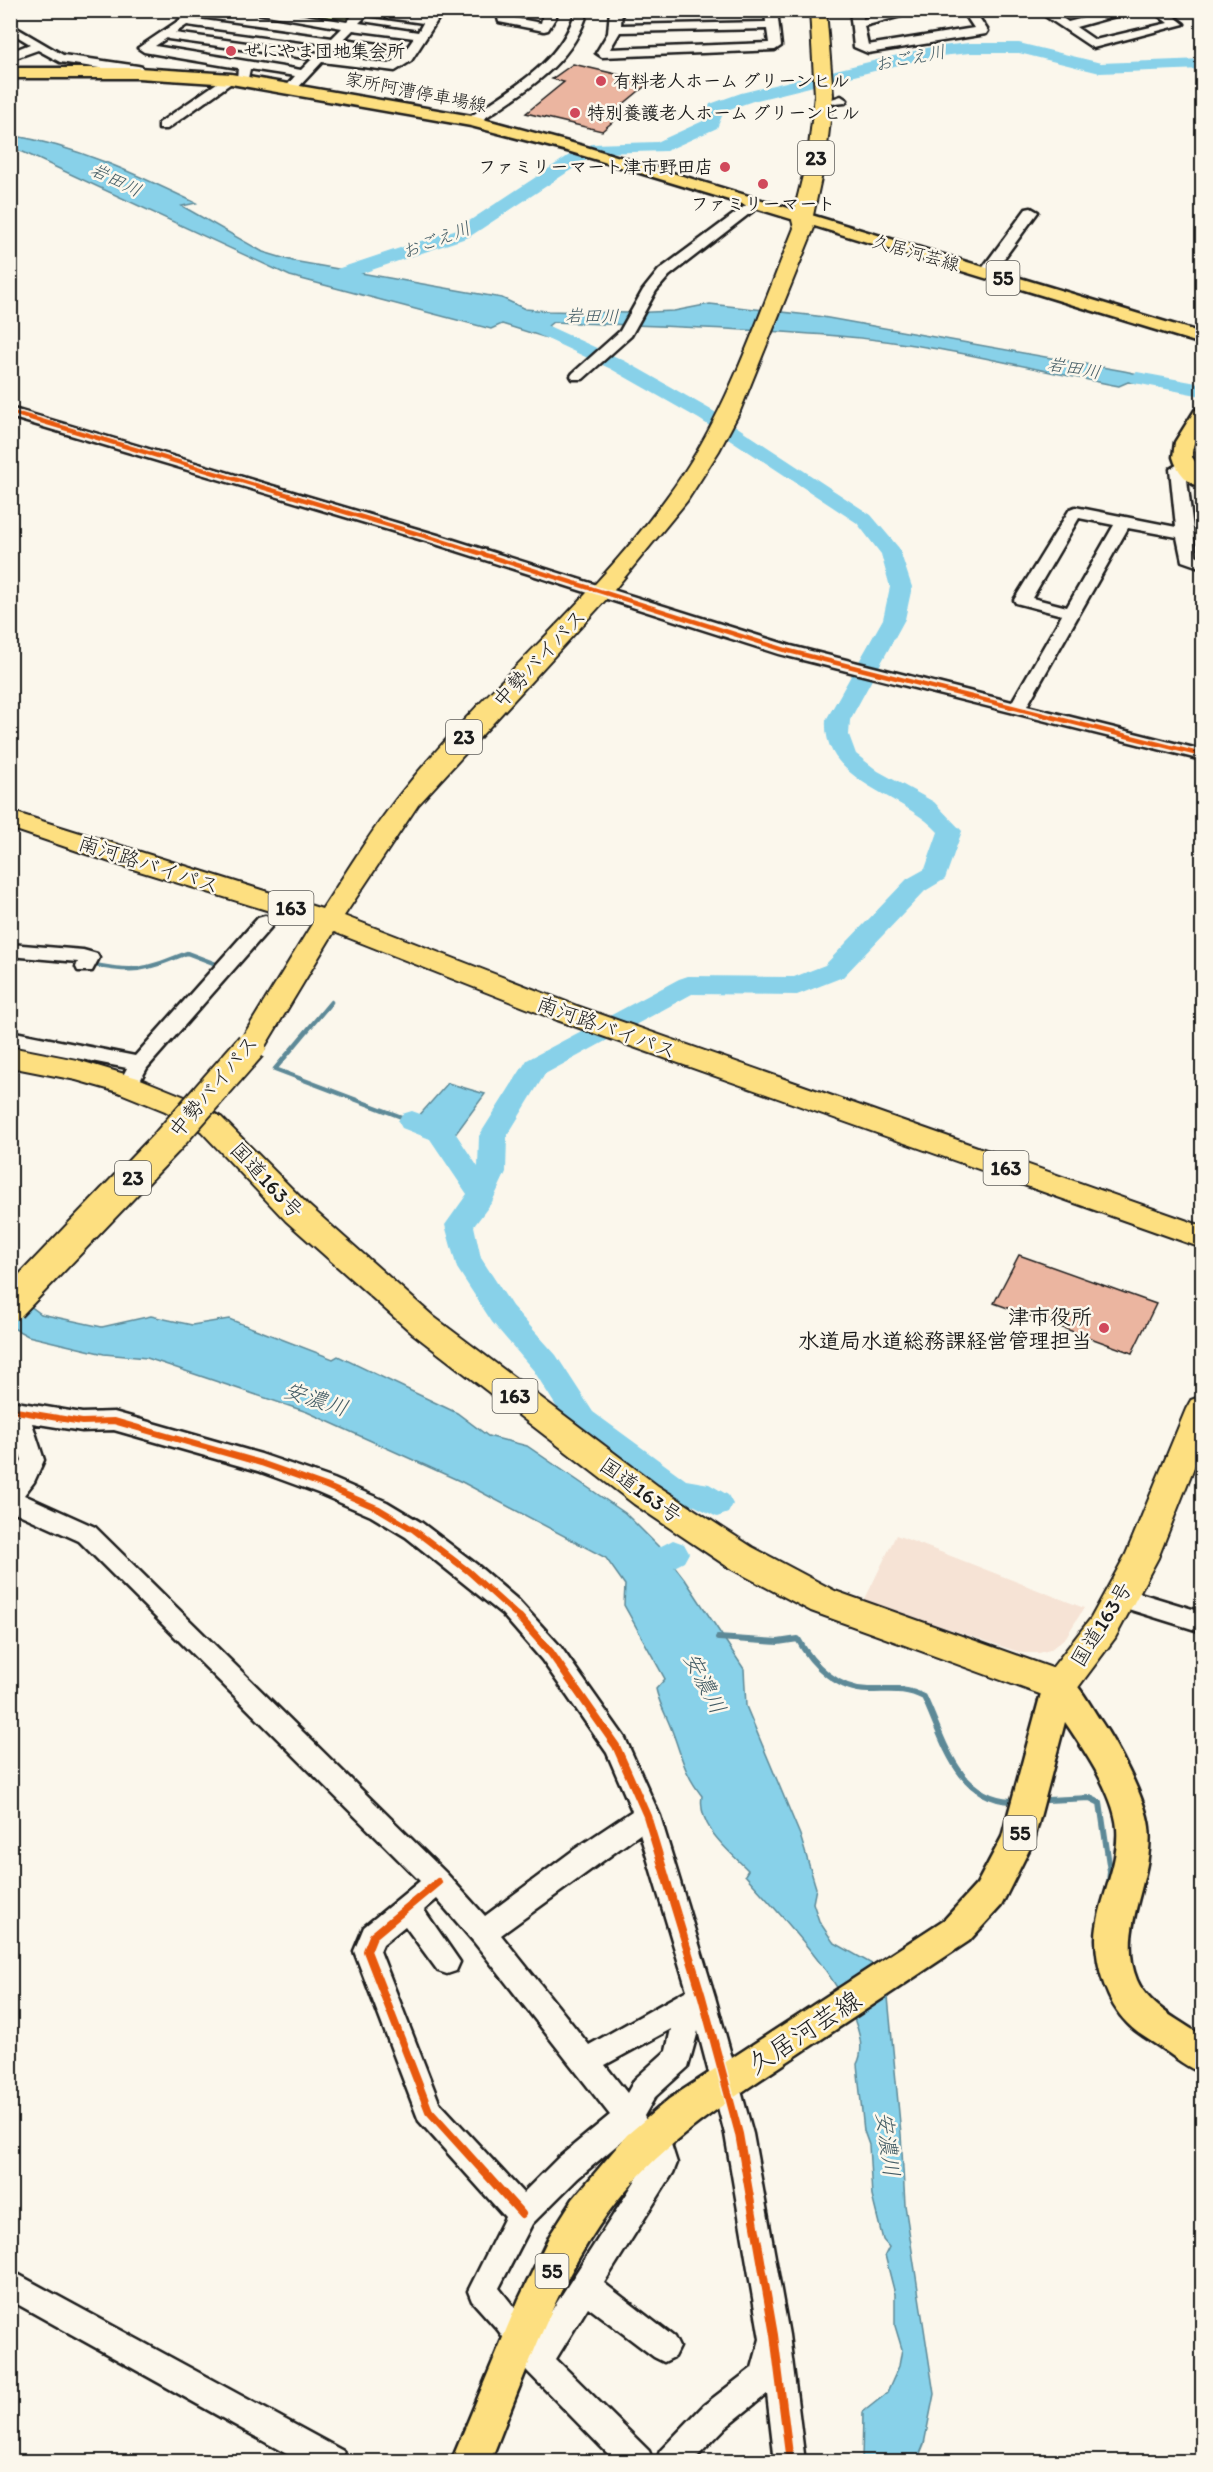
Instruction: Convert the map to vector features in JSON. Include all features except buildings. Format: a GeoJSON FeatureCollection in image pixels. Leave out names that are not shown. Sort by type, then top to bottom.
{"type":"FeatureCollection","features":[{"type":"Feature","properties":{"kind":"highway","name":"中勢バイパス"},"geometry":{"type":"LineString","coordinates":[[10,1306],[167,1142],[251,1046],[288,981],[409,799],[458,743],[602,590],[670,509],[708,451],[753,358],[804,228],[802,220],[833,99],[824,61],[818,10]]}},
{"type":"Feature","properties":{"kind":"highway","name":"南河路バイパス"},"geometry":{"type":"LineString","coordinates":[[10,819],[119,856],[329,920],[567,1013],[1203,1237]]}},
{"type":"Feature","properties":{"kind":"highway","name":"国道163号"},"geometry":{"type":"LineString","coordinates":[[10,1057],[77,1070],[133,1074],[175,1104],[211,1124],[230,1141],[297,1213],[379,1289],[646,1495],[773,1576],[823,1601],[1059,1686],[1087,1653],[1120,1597],[1144,1549],[1203,1409]]}},
{"type":"Feature","properties":{"kind":"main road","name":"家所阿漕停車場線"},"geometry":{"type":"LineString","coordinates":[[10,73],[238,71],[290,89],[472,121],[577,149],[802,220]]}},
{"type":"Feature","properties":{"kind":"main road","name":"久居河芸線"},"geometry":{"type":"LineString","coordinates":[[802,220],[1203,339]]}},
{"type":"Feature","properties":{"kind":"main road"},"geometry":{"type":"LineString","coordinates":[[1203,414],[1183,446],[1181,455],[1185,466],[1203,482]]}},
{"type":"Feature","properties":{"kind":"main road","name":"久居河芸線"},"geometry":{"type":"LineString","coordinates":[[470,2462],[529,2349],[563,2248],[586,2212],[640,2148],[682,2111],[929,1951],[957,1930],[988,1895],[1018,1840],[1059,1686]]}},
{"type":"Feature","properties":{"kind":"main road"},"geometry":{"type":"LineString","coordinates":[[1059,1686],[1098,1744],[1131,1819],[1131,1848],[1113,1939],[1119,1978],[1128,1998],[1140,2013],[1203,2056]]}},
{"type":"Feature","properties":{"kind":"street"},"geometry":{"type":"LineString","coordinates":[[201,10],[168,35],[144,48],[238,71],[305,74]]}},
{"type":"Feature","properties":{"kind":"street"},"geometry":{"type":"LineString","coordinates":[[244,10],[283,13],[421,36]]}},
{"type":"Feature","properties":{"kind":"street"},"geometry":{"type":"LineString","coordinates":[[502,10],[503,20],[544,27],[550,16],[550,10]]}},
{"type":"Feature","properties":{"kind":"street"},"geometry":{"type":"LineString","coordinates":[[472,121],[562,52],[574,36],[582,10]]}},
{"type":"Feature","properties":{"kind":"street"},"geometry":{"type":"LineString","coordinates":[[616,10],[615,29],[602,53],[775,46],[771,10]]}},
{"type":"Feature","properties":{"kind":"street"},"geometry":{"type":"LineString","coordinates":[[855,10],[860,47],[868,49],[955,33],[982,31],[969,12]]}},
{"type":"Feature","properties":{"kind":"street"},"geometry":{"type":"LineString","coordinates":[[857,24],[917,10]]}},
{"type":"Feature","properties":{"kind":"street"},"geometry":{"type":"LineString","coordinates":[[969,12],[1005,10]]}},
{"type":"Feature","properties":{"kind":"street"},"geometry":{"type":"LineString","coordinates":[[1042,10],[1093,44],[1178,24],[1157,10]]}},
{"type":"Feature","properties":{"kind":"street"},"geometry":{"type":"LineString","coordinates":[[1066,26],[1131,10]]}},
{"type":"Feature","properties":{"kind":"street"},"geometry":{"type":"LineString","coordinates":[[168,35],[248,46],[321,57],[391,68],[407,58],[434,16],[362,11],[351,26],[335,42],[321,57],[305,74],[290,89]]}},
{"type":"Feature","properties":{"kind":"street"},"geometry":{"type":"LineString","coordinates":[[163,126],[238,71],[248,46],[283,13]]}},
{"type":"Feature","properties":{"kind":"street"},"geometry":{"type":"LineString","coordinates":[[187,21],[409,52]]}},
{"type":"Feature","properties":{"kind":"street"},"geometry":{"type":"LineString","coordinates":[[615,29],[772,25]]}},
{"type":"Feature","properties":{"kind":"street"},"geometry":{"type":"LineString","coordinates":[[10,27],[60,58],[138,70],[138,73]]}},
{"type":"Feature","properties":{"kind":"street"},"geometry":{"type":"LineString","coordinates":[[10,57],[39,45]]}},
{"type":"Feature","properties":{"kind":"street"},"geometry":{"type":"LineString","coordinates":[[578,376],[613,347],[628,330],[650,290],[664,273],[753,204]]}},
{"type":"Feature","properties":{"kind":"street"},"geometry":{"type":"LineString","coordinates":[[986,273],[1031,212]]}},
{"type":"Feature","properties":{"kind":"street"},"geometry":{"type":"LineString","coordinates":[[10,412],[602,590],[774,646],[1203,755]]}},
{"type":"Feature","properties":{"kind":"street"},"geometry":{"type":"LineString","coordinates":[[1185,466],[1178,469],[1188,558],[1203,563]]}},
{"type":"Feature","properties":{"kind":"street"},"geometry":{"type":"LineString","coordinates":[[1072,613],[1022,600],[1075,512],[1184,533]]}},
{"type":"Feature","properties":{"kind":"street"},"geometry":{"type":"LineString","coordinates":[[1017,708],[1124,522]]}},
{"type":"Feature","properties":{"kind":"street"},"geometry":{"type":"LineString","coordinates":[[10,1038],[133,1074],[265,922]]}},
{"type":"Feature","properties":{"kind":"street"},"geometry":{"type":"LineString","coordinates":[[10,950],[88,963]]}},
{"type":"Feature","properties":{"kind":"street"},"geometry":{"type":"LineString","coordinates":[[14,1410],[33,1460],[26,1475],[10,1497],[87,1534],[438,1882],[483,1933],[631,2119]]}},
{"type":"Feature","properties":{"kind":"street"},"geometry":{"type":"LineString","coordinates":[[14,1410],[82,1422],[114,1420],[261,1463],[368,1504],[414,1530],[510,1607],[551,1653],[616,1746],[647,1816],[697,1999],[727,2081],[739,2134],[774,2335],[790,2462]]}},
{"type":"Feature","properties":{"kind":"street"},"geometry":{"type":"LineString","coordinates":[[1120,1597],[1203,1622]]}},
{"type":"Feature","properties":{"kind":"street"},"geometry":{"type":"LineString","coordinates":[[483,1933],[530,1901],[564,1870],[647,1816]]}},
{"type":"Feature","properties":{"kind":"street"},"geometry":{"type":"LineString","coordinates":[[438,1882],[373,1936],[367,1951],[429,2111],[522,2214]]}},
{"type":"Feature","properties":{"kind":"street"},"geometry":{"type":"LineString","coordinates":[[407,1908],[447,1962]]}},
{"type":"Feature","properties":{"kind":"street"},"geometry":{"type":"LineString","coordinates":[[584,2062],[697,1999]]}},
{"type":"Feature","properties":{"kind":"street"},"geometry":{"type":"LineString","coordinates":[[638,2462],[529,2349],[482,2291],[522,2214],[568,2168],[631,2119],[645,2088],[678,2058],[697,1999]]}},
{"type":"Feature","properties":{"kind":"street"},"geometry":{"type":"LineString","coordinates":[[529,2349],[583,2285],[663,2163],[659,2148]]}},
{"type":"Feature","properties":{"kind":"street"},"geometry":{"type":"LineString","coordinates":[[10,2283],[332,2462]]}},
{"type":"Feature","properties":{"kind":"street"},"geometry":{"type":"LineString","coordinates":[[583,2285],[663,2347]]}},
{"type":"Feature","properties":{"kind":"street"},"geometry":{"type":"LineString","coordinates":[[670,2462],[715,2416],[765,2376],[774,2335]]}},
{"type":"Feature","properties":{"kind":"shaded area"},"geometry":{"type":"Polygon","coordinates":[[[896,1535],[1084,1608],[1066,1637],[1050,1650],[1039,1653],[1022,1653],[864,1601],[896,1535]]]}},
{"type":"Feature","properties":{"kind":"green space"},"geometry":{"type":"Polygon","coordinates":[[[289,10],[356,12],[349,23],[285,14],[289,10]]]}},
{"type":"Feature","properties":{"kind":"water"},"geometry":{"type":"Polygon","coordinates":[[[10,135],[59,146],[106,162],[151,182],[196,203],[182,206],[263,252],[293,261],[502,298],[525,309],[628,313],[674,311],[710,304],[817,316],[1191,385],[1128,382],[1119,386],[944,350],[838,336],[553,322],[548,326],[573,346],[502,324],[491,329],[290,276],[23,152],[11,149],[10,135]]]}},
{"type":"Feature","properties":{"kind":"water"},"geometry":{"type":"Polygon","coordinates":[[[448,1083],[485,1094],[451,1140],[464,1154],[452,1158],[429,1135],[409,1127],[448,1083]]]}},
{"type":"Feature","properties":{"kind":"water","name":"安濃川"},"geometry":{"type":"Polygon","coordinates":[[[10,1291],[41,1314],[102,1327],[151,1316],[192,1325],[229,1319],[333,1359],[338,1356],[457,1413],[488,1436],[527,1446],[625,1513],[663,1551],[686,1581],[744,1669],[746,1706],[800,1835],[816,1888],[813,1903],[819,1921],[833,1942],[872,1964],[888,1997],[905,2205],[934,2394],[924,2444],[917,2461],[862,2461],[863,2412],[887,2393],[899,2366],[902,2349],[895,2326],[895,2294],[885,2255],[889,2247],[883,2240],[872,2196],[869,2145],[864,2131],[857,2064],[861,2044],[854,2020],[822,1965],[745,1875],[748,1870],[723,1846],[709,1827],[704,1817],[702,1796],[687,1771],[657,1694],[656,1689],[665,1679],[624,1605],[625,1585],[606,1558],[462,1482],[307,1412],[147,1358],[104,1354],[28,1336],[13,1328],[11,1323],[10,1291]]]}},
{"type":"Feature","properties":{"kind":"waterway","name":"おごえ川"},"geometry":{"type":"LineString","coordinates":[[344,273],[463,233],[577,158],[598,148],[660,147],[711,124],[716,108],[747,97],[931,52],[970,48],[1019,48],[1044,52],[1100,68],[1153,64],[1202,64]]}},
{"type":"Feature","properties":{"kind":"waterway"},"geometry":{"type":"LineString","coordinates":[[482,1195],[492,1172],[493,1136],[536,1067],[688,985],[797,986],[834,971],[916,885],[936,873],[950,831],[920,803],[858,768],[840,748],[837,735],[838,720],[894,619],[901,587],[891,553],[864,519],[706,415],[618,365],[531,324]]}},
{"type":"Feature","properties":{"kind":"waterway","name":"岩田川"},"geometry":{"type":"LineString","coordinates":[[1137,378],[1202,390]]}},
{"type":"Feature","properties":{"kind":"waterway"},"geometry":{"type":"LineString","coordinates":[[90,964],[119,969],[140,969],[187,953],[216,964]]}},
{"type":"Feature","properties":{"kind":"waterway"},"geometry":{"type":"LineString","coordinates":[[10,957],[28,957]]}},
{"type":"Feature","properties":{"kind":"waterway"},"geometry":{"type":"LineString","coordinates":[[331,1002],[275,1069],[412,1121]]}},
{"type":"Feature","properties":{"kind":"waterway"},"geometry":{"type":"LineString","coordinates":[[412,1121],[440,1132],[482,1195]]}},
{"type":"Feature","properties":{"kind":"waterway"},"geometry":{"type":"LineString","coordinates":[[482,1195],[459,1225],[467,1260],[502,1314],[545,1363],[582,1421],[680,1492],[698,1493],[717,1504]]}},
{"type":"Feature","properties":{"kind":"waterway"},"geometry":{"type":"LineString","coordinates":[[647,1568],[673,1553]]}},
{"type":"Feature","properties":{"kind":"waterway"},"geometry":{"type":"LineString","coordinates":[[718,1638],[778,1642],[798,1639],[819,1667],[837,1681],[859,1689],[904,1690],[924,1697],[954,1764],[965,1778],[977,1789],[992,1797],[1011,1801]]}},
{"type":"Feature","properties":{"kind":"waterway"},"geometry":{"type":"LineString","coordinates":[[1047,1800],[1090,1798],[1100,1803],[1110,1871],[1109,1884]]}},
{"type":"Feature","properties":{"kind":"cycle path"},"geometry":{"type":"LineString","coordinates":[[10,412],[435,539],[785,650],[1202,755]]}},
{"type":"Feature","properties":{"kind":"cycle path"},"geometry":{"type":"LineString","coordinates":[[10,1410],[82,1422],[114,1421],[261,1463],[326,1486],[379,1509],[414,1530],[468,1571],[510,1607],[551,1653],[616,1746],[647,1816],[702,1997],[739,2134],[774,2335],[790,2462]]}},
{"type":"Feature","properties":{"kind":"cycle path"},"geometry":{"type":"LineString","coordinates":[[438,1882],[373,1936],[367,1951],[429,2111],[522,2214]]}},
{"type":"Feature","properties":{"kind":"place","name":"ぜにやま団地集会所"},"geometry":{"type":"Point","coordinates":[231,51]}},
{"type":"Feature","properties":{"kind":"place","name":"有料老人ホーム グリーンヒル"},"geometry":{"type":"Point","coordinates":[601,81]}},
{"type":"Feature","properties":{"kind":"place","name":"特別養護老人ホーム グリーンヒル"},"geometry":{"type":"Point","coordinates":[575,113]}},
{"type":"Feature","properties":{"kind":"place","name":"ファミリーマート津市野田店"},"geometry":{"type":"Point","coordinates":[725,167]}},
{"type":"Feature","properties":{"kind":"place","name":"ファミリーマート"},"geometry":{"type":"Point","coordinates":[763,184]}},
{"type":"Feature","properties":{"kind":"place","name":"津市役所 水道局水道総務課経営管理担当"},"geometry":{"type":"Point","coordinates":[1104,1328]}}]}
